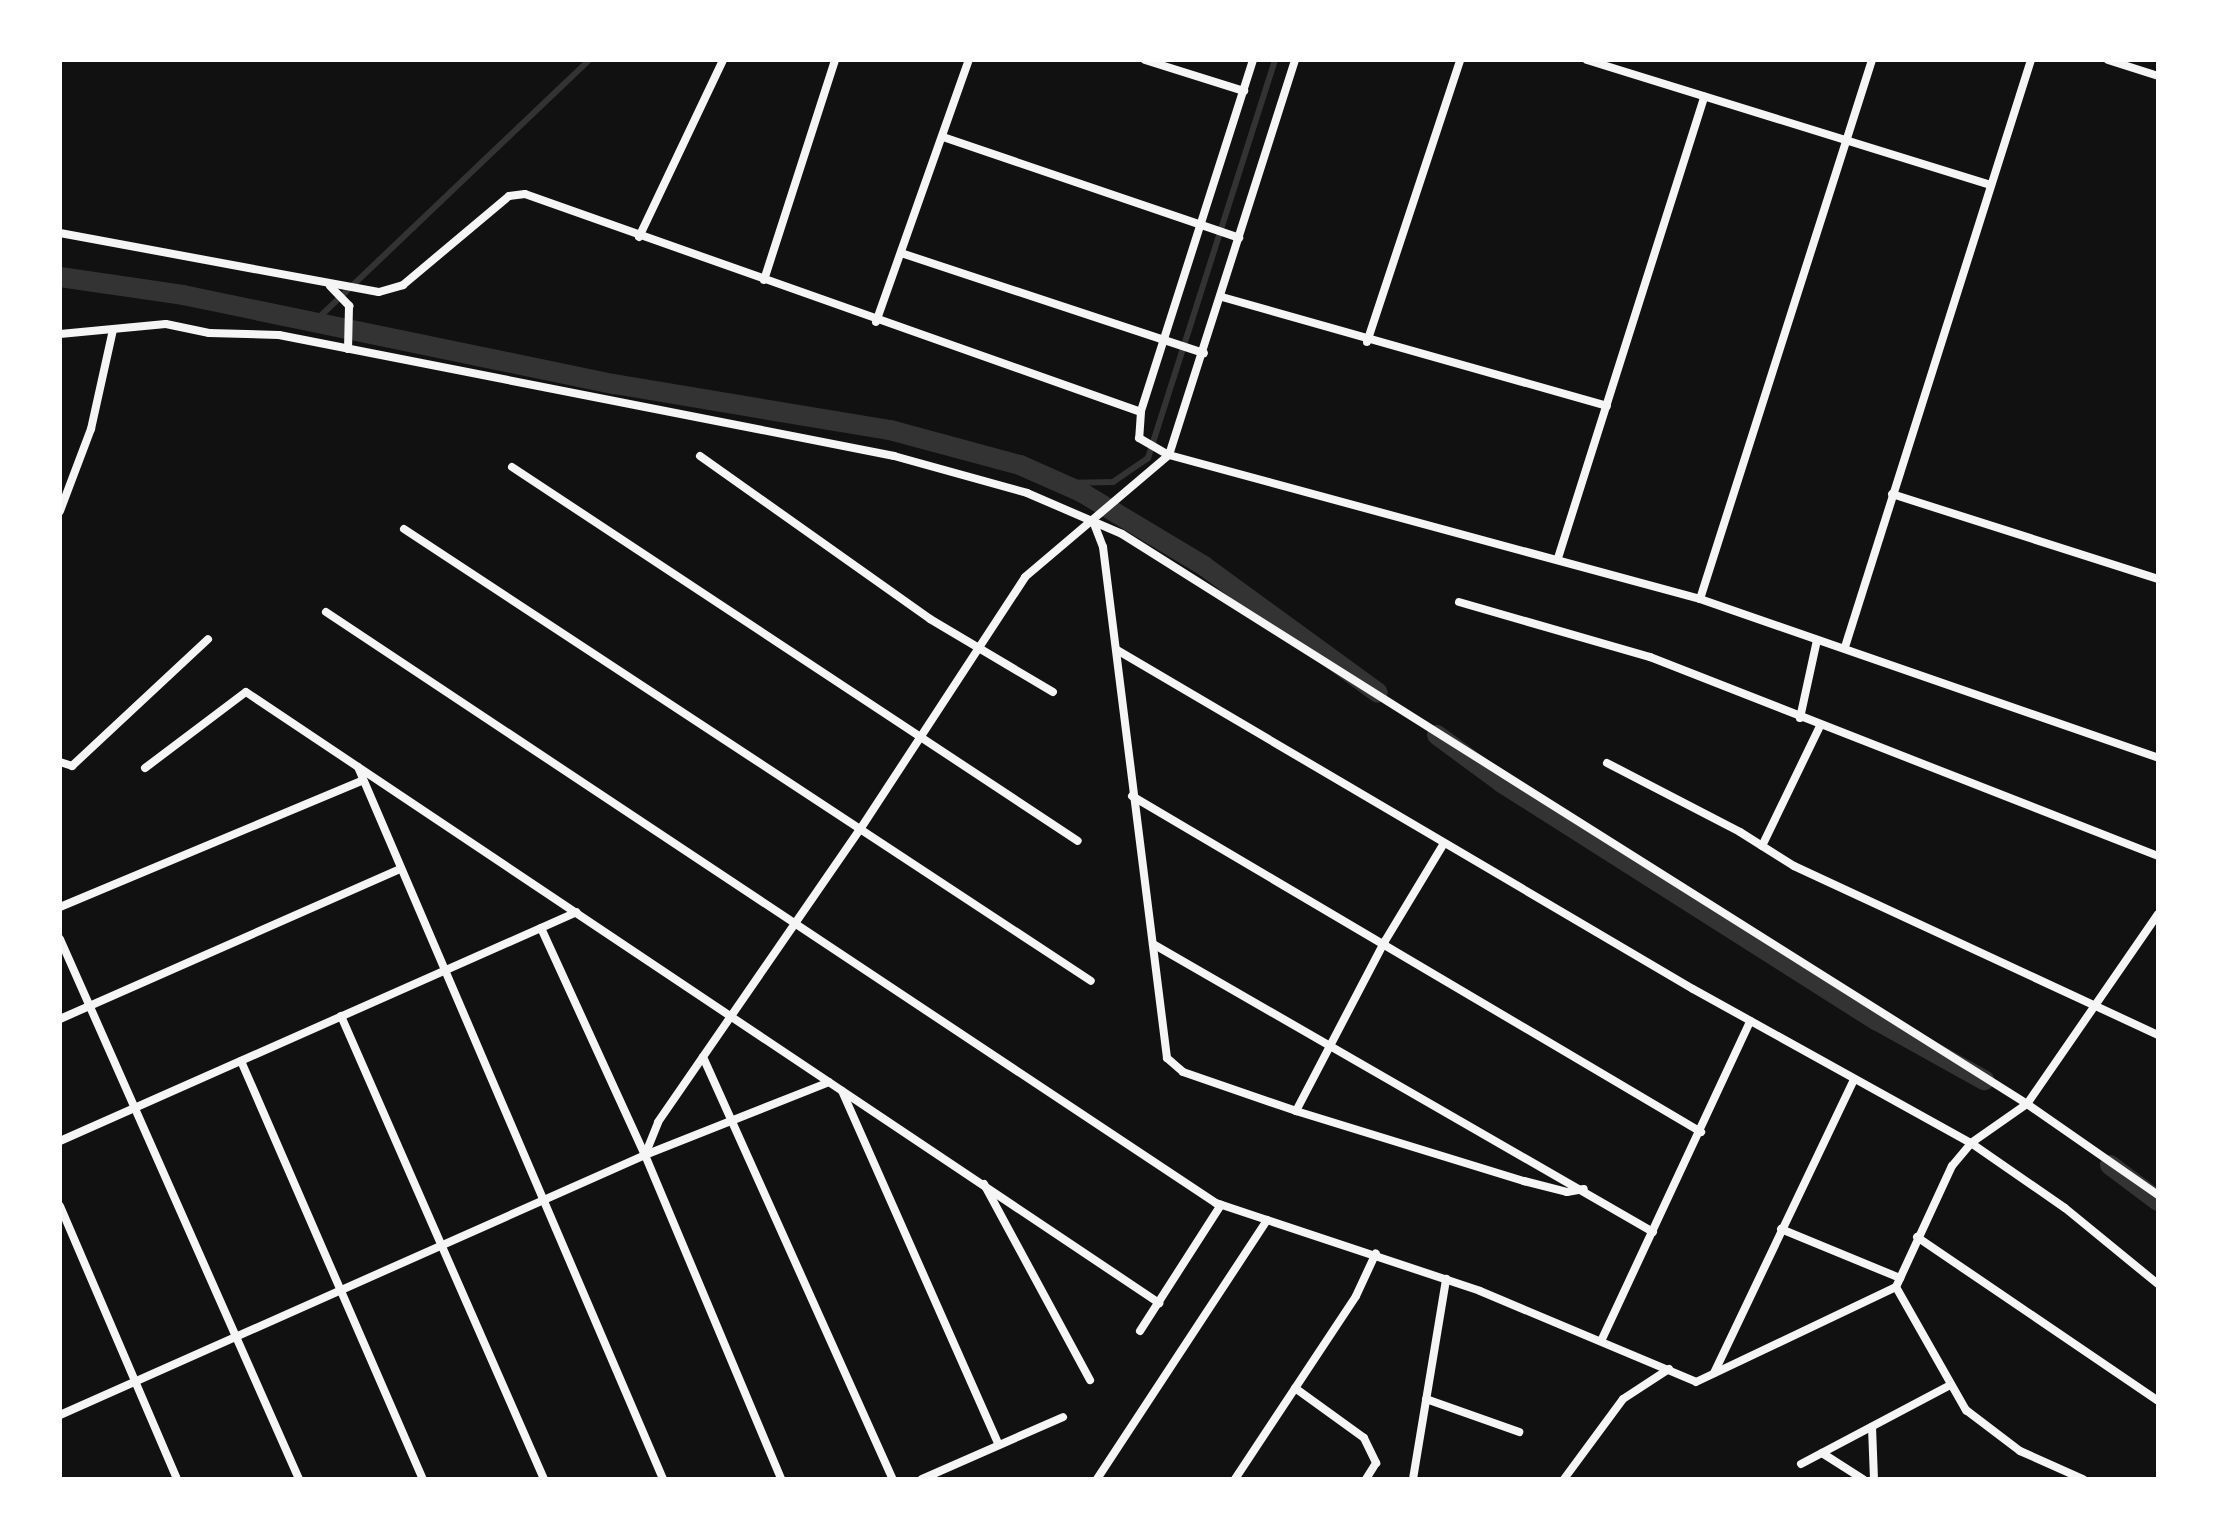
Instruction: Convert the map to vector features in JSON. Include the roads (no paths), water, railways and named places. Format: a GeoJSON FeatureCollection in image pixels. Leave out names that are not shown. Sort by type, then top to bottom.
{"type":"FeatureCollection","features":[{"type":"Feature","properties":{"kind":"street"},"geometry":{"type":"LineString","coordinates":[[639,237],[723,60]]}},
{"type":"Feature","properties":{"kind":"street"},"geometry":{"type":"LineString","coordinates":[[764,280],[835,60]]}},
{"type":"Feature","properties":{"kind":"street"},"geometry":{"type":"LineString","coordinates":[[876,322],[969,60]]}},
{"type":"Feature","properties":{"kind":"street"},"geometry":{"type":"LineString","coordinates":[[1145,60],[1244,91]]}},
{"type":"Feature","properties":{"kind":"street"},"geometry":{"type":"LineString","coordinates":[[1253,60],[1141,412],[1139,438],[1169,455],[1558,558],[1700,599],[2158,758]]}},
{"type":"Feature","properties":{"kind":"street"},"geometry":{"type":"LineString","coordinates":[[645,1155],[658,1122],[859,831],[1025,577],[1169,455],[1222,297],[1295,60]]}},
{"type":"Feature","properties":{"kind":"street"},"geometry":{"type":"LineString","coordinates":[[1367,342],[1460,60]]}},
{"type":"Feature","properties":{"kind":"street"},"geometry":{"type":"LineString","coordinates":[[1587,60],[1991,185]]}},
{"type":"Feature","properties":{"kind":"street"},"geometry":{"type":"LineString","coordinates":[[1700,599],[1872,60]]}},
{"type":"Feature","properties":{"kind":"street"},"geometry":{"type":"LineString","coordinates":[[1845,647],[2031,60]]}},
{"type":"Feature","properties":{"kind":"street"},"geometry":{"type":"LineString","coordinates":[[2108,60],[2158,76]]}},
{"type":"Feature","properties":{"kind":"street"},"geometry":{"type":"LineString","coordinates":[[1558,558],[1704,97]]}},
{"type":"Feature","properties":{"kind":"street"},"geometry":{"type":"LineString","coordinates":[[943,137],[1239,238]]}},
{"type":"Feature","properties":{"kind":"street"},"geometry":{"type":"LineString","coordinates":[[60,233],[330,286],[394,290],[509,196],[525,194],[876,322],[1141,412]]}},
{"type":"Feature","properties":{"kind":"street"},"geometry":{"type":"LineString","coordinates":[[901,253],[1204,353]]}},
{"type":"Feature","properties":{"kind":"street"},"geometry":{"type":"LineString","coordinates":[[330,286],[349,306],[348,349]]}},
{"type":"Feature","properties":{"kind":"street"},"geometry":{"type":"LineString","coordinates":[[1222,297],[1367,342],[1607,406]]}},
{"type":"Feature","properties":{"kind":"street"},"geometry":{"type":"LineString","coordinates":[[60,334],[166,324],[209,333],[279,335],[894,456],[1027,493],[1122,534],[2027,1104],[2158,1195]]}},
{"type":"Feature","properties":{"kind":"street"},"geometry":{"type":"LineString","coordinates":[[60,511],[91,429],[113,330]]}},
{"type":"Feature","properties":{"kind":"street"},"geometry":{"type":"LineString","coordinates":[[700,456],[930,619],[1053,692]]}},
{"type":"Feature","properties":{"kind":"street"},"geometry":{"type":"LineString","coordinates":[[512,467],[1078,841]]}},
{"type":"Feature","properties":{"kind":"street"},"geometry":{"type":"LineString","coordinates":[[1892,494],[2158,579]]}},
{"type":"Feature","properties":{"kind":"street"},"geometry":{"type":"LineString","coordinates":[[1093,521],[1103,547],[1164,1044],[1173,1066],[1296,1111],[1524,1181],[1567,1192],[1584,1189]]}},
{"type":"Feature","properties":{"kind":"street"},"geometry":{"type":"LineString","coordinates":[[404,529],[1091,981]]}},
{"type":"Feature","properties":{"kind":"street"},"geometry":{"type":"LineString","coordinates":[[1459,602],[1650,657],[2158,856]]}},
{"type":"Feature","properties":{"kind":"street"},"geometry":{"type":"LineString","coordinates":[[326,612],[1221,1205],[1376,1253],[1446,1279],[1602,1339],[1696,1382],[1898,1282],[1938,1190],[1971,1143],[2027,1104],[2158,914]]}},
{"type":"Feature","properties":{"kind":"street"},"geometry":{"type":"LineString","coordinates":[[60,762],[72,766],[208,639]]}},
{"type":"Feature","properties":{"kind":"street"},"geometry":{"type":"LineString","coordinates":[[1800,718],[1817,640]]}},
{"type":"Feature","properties":{"kind":"street"},"geometry":{"type":"LineString","coordinates":[[1117,650],[1443,845],[1854,1080],[1971,1143],[2065,1208],[2158,1284]]}},
{"type":"Feature","properties":{"kind":"street"},"geometry":{"type":"LineString","coordinates":[[145,768],[246,692],[1159,1303]]}},
{"type":"Feature","properties":{"kind":"street"},"geometry":{"type":"LineString","coordinates":[[1762,846],[1820,726]]}},
{"type":"Feature","properties":{"kind":"street"},"geometry":{"type":"LineString","coordinates":[[1607,763],[1794,866],[2158,1035]]}},
{"type":"Feature","properties":{"kind":"street"},"geometry":{"type":"LineString","coordinates":[[358,766],[361,781],[546,1202],[663,1479]]}},
{"type":"Feature","properties":{"kind":"street"},"geometry":{"type":"LineString","coordinates":[[61,903],[361,781]]}},
{"type":"Feature","properties":{"kind":"street"},"geometry":{"type":"LineString","coordinates":[[1132,796],[1385,941],[1701,1132]]}},
{"type":"Feature","properties":{"kind":"street"},"geometry":{"type":"LineString","coordinates":[[1296,1111],[1385,941],[1443,845]]}},
{"type":"Feature","properties":{"kind":"street"},"geometry":{"type":"LineString","coordinates":[[60,1019],[400,869]]}},
{"type":"Feature","properties":{"kind":"street"},"geometry":{"type":"LineString","coordinates":[[60,1141],[577,912]]}},
{"type":"Feature","properties":{"kind":"street"},"geometry":{"type":"LineString","coordinates":[[541,928],[645,1155],[781,1479]]}},
{"type":"Feature","properties":{"kind":"street"},"geometry":{"type":"LineString","coordinates":[[60,939],[239,1336],[299,1479]]}},
{"type":"Feature","properties":{"kind":"street"},"geometry":{"type":"LineString","coordinates":[[1153,944],[1584,1189],[1653,1232]]}},
{"type":"Feature","properties":{"kind":"street"},"geometry":{"type":"LineString","coordinates":[[341,1016],[445,1246],[544,1479]]}},
{"type":"Feature","properties":{"kind":"street"},"geometry":{"type":"LineString","coordinates":[[1602,1339],[1701,1132],[1750,1021]]}},
{"type":"Feature","properties":{"kind":"street"},"geometry":{"type":"LineString","coordinates":[[703,1057],[893,1479]]}},
{"type":"Feature","properties":{"kind":"street"},"geometry":{"type":"LineString","coordinates":[[241,1061],[423,1479]]}},
{"type":"Feature","properties":{"kind":"street"},"geometry":{"type":"LineString","coordinates":[[1714,1373],[1854,1080]]}},
{"type":"Feature","properties":{"kind":"street"},"geometry":{"type":"LineString","coordinates":[[60,1415],[546,1202],[645,1155],[829,1082]]}},
{"type":"Feature","properties":{"kind":"street"},"geometry":{"type":"LineString","coordinates":[[841,1090],[999,1445]]}},
{"type":"Feature","properties":{"kind":"street"},"geometry":{"type":"LineString","coordinates":[[982,1182],[1090,1380]]}},
{"type":"Feature","properties":{"kind":"street"},"geometry":{"type":"LineString","coordinates":[[1140,1331],[1221,1205]]}},
{"type":"Feature","properties":{"kind":"street"},"geometry":{"type":"LineString","coordinates":[[60,1206],[177,1479]]}},
{"type":"Feature","properties":{"kind":"street"},"geometry":{"type":"LineString","coordinates":[[1097,1479],[1267,1220]]}},
{"type":"Feature","properties":{"kind":"street"},"geometry":{"type":"LineString","coordinates":[[1781,1229],[1898,1282],[1950,1385],[1966,1410],[2020,1451],[2083,1479]]}},
{"type":"Feature","properties":{"kind":"street"},"geometry":{"type":"LineString","coordinates":[[1917,1237],[2158,1401]]}},
{"type":"Feature","properties":{"kind":"street"},"geometry":{"type":"LineString","coordinates":[[1235,1479],[1356,1296],[1376,1253]]}},
{"type":"Feature","properties":{"kind":"street"},"geometry":{"type":"LineString","coordinates":[[1413,1479],[1446,1279]]}},
{"type":"Feature","properties":{"kind":"street"},"geometry":{"type":"LineString","coordinates":[[1564,1479],[1623,1399],[1669,1369]]}},
{"type":"Feature","properties":{"kind":"street"},"geometry":{"type":"LineString","coordinates":[[1801,1464],[1950,1385]]}},
{"type":"Feature","properties":{"kind":"street"},"geometry":{"type":"LineString","coordinates":[[1295,1388],[1364,1438],[1376,1463],[1366,1479]]}},
{"type":"Feature","properties":{"kind":"street"},"geometry":{"type":"LineString","coordinates":[[1426,1399],[1519,1432]]}},
{"type":"Feature","properties":{"kind":"street"},"geometry":{"type":"LineString","coordinates":[[922,1479],[1063,1417]]}},
{"type":"Feature","properties":{"kind":"street"},"geometry":{"type":"LineString","coordinates":[[1872,1427],[1874,1479]]}},
{"type":"Feature","properties":{"kind":"street"},"geometry":{"type":"LineString","coordinates":[[1822,1453],[1863,1479]]}},
{"type":"Feature","properties":{"kind":"waterway"},"geometry":{"type":"LineString","coordinates":[[312,324],[589,60]]}},
{"type":"Feature","properties":{"kind":"waterway"},"geometry":{"type":"LineString","coordinates":[[1062,483],[1113,482],[1148,458],[1275,60]]}},
{"type":"Feature","properties":{"kind":"waterway"},"geometry":{"type":"LineString","coordinates":[[60,277],[183,295],[614,384],[890,430],[1020,465],[1081,492],[1204,566],[1378,693]]}},
{"type":"Feature","properties":{"kind":"waterway"},"geometry":{"type":"LineString","coordinates":[[1437,735],[1502,783],[1876,1020],[1984,1080]]}},
{"type":"Feature","properties":{"kind":"waterway"},"geometry":{"type":"LineString","coordinates":[[2110,1165],[2158,1201]]}}]}
